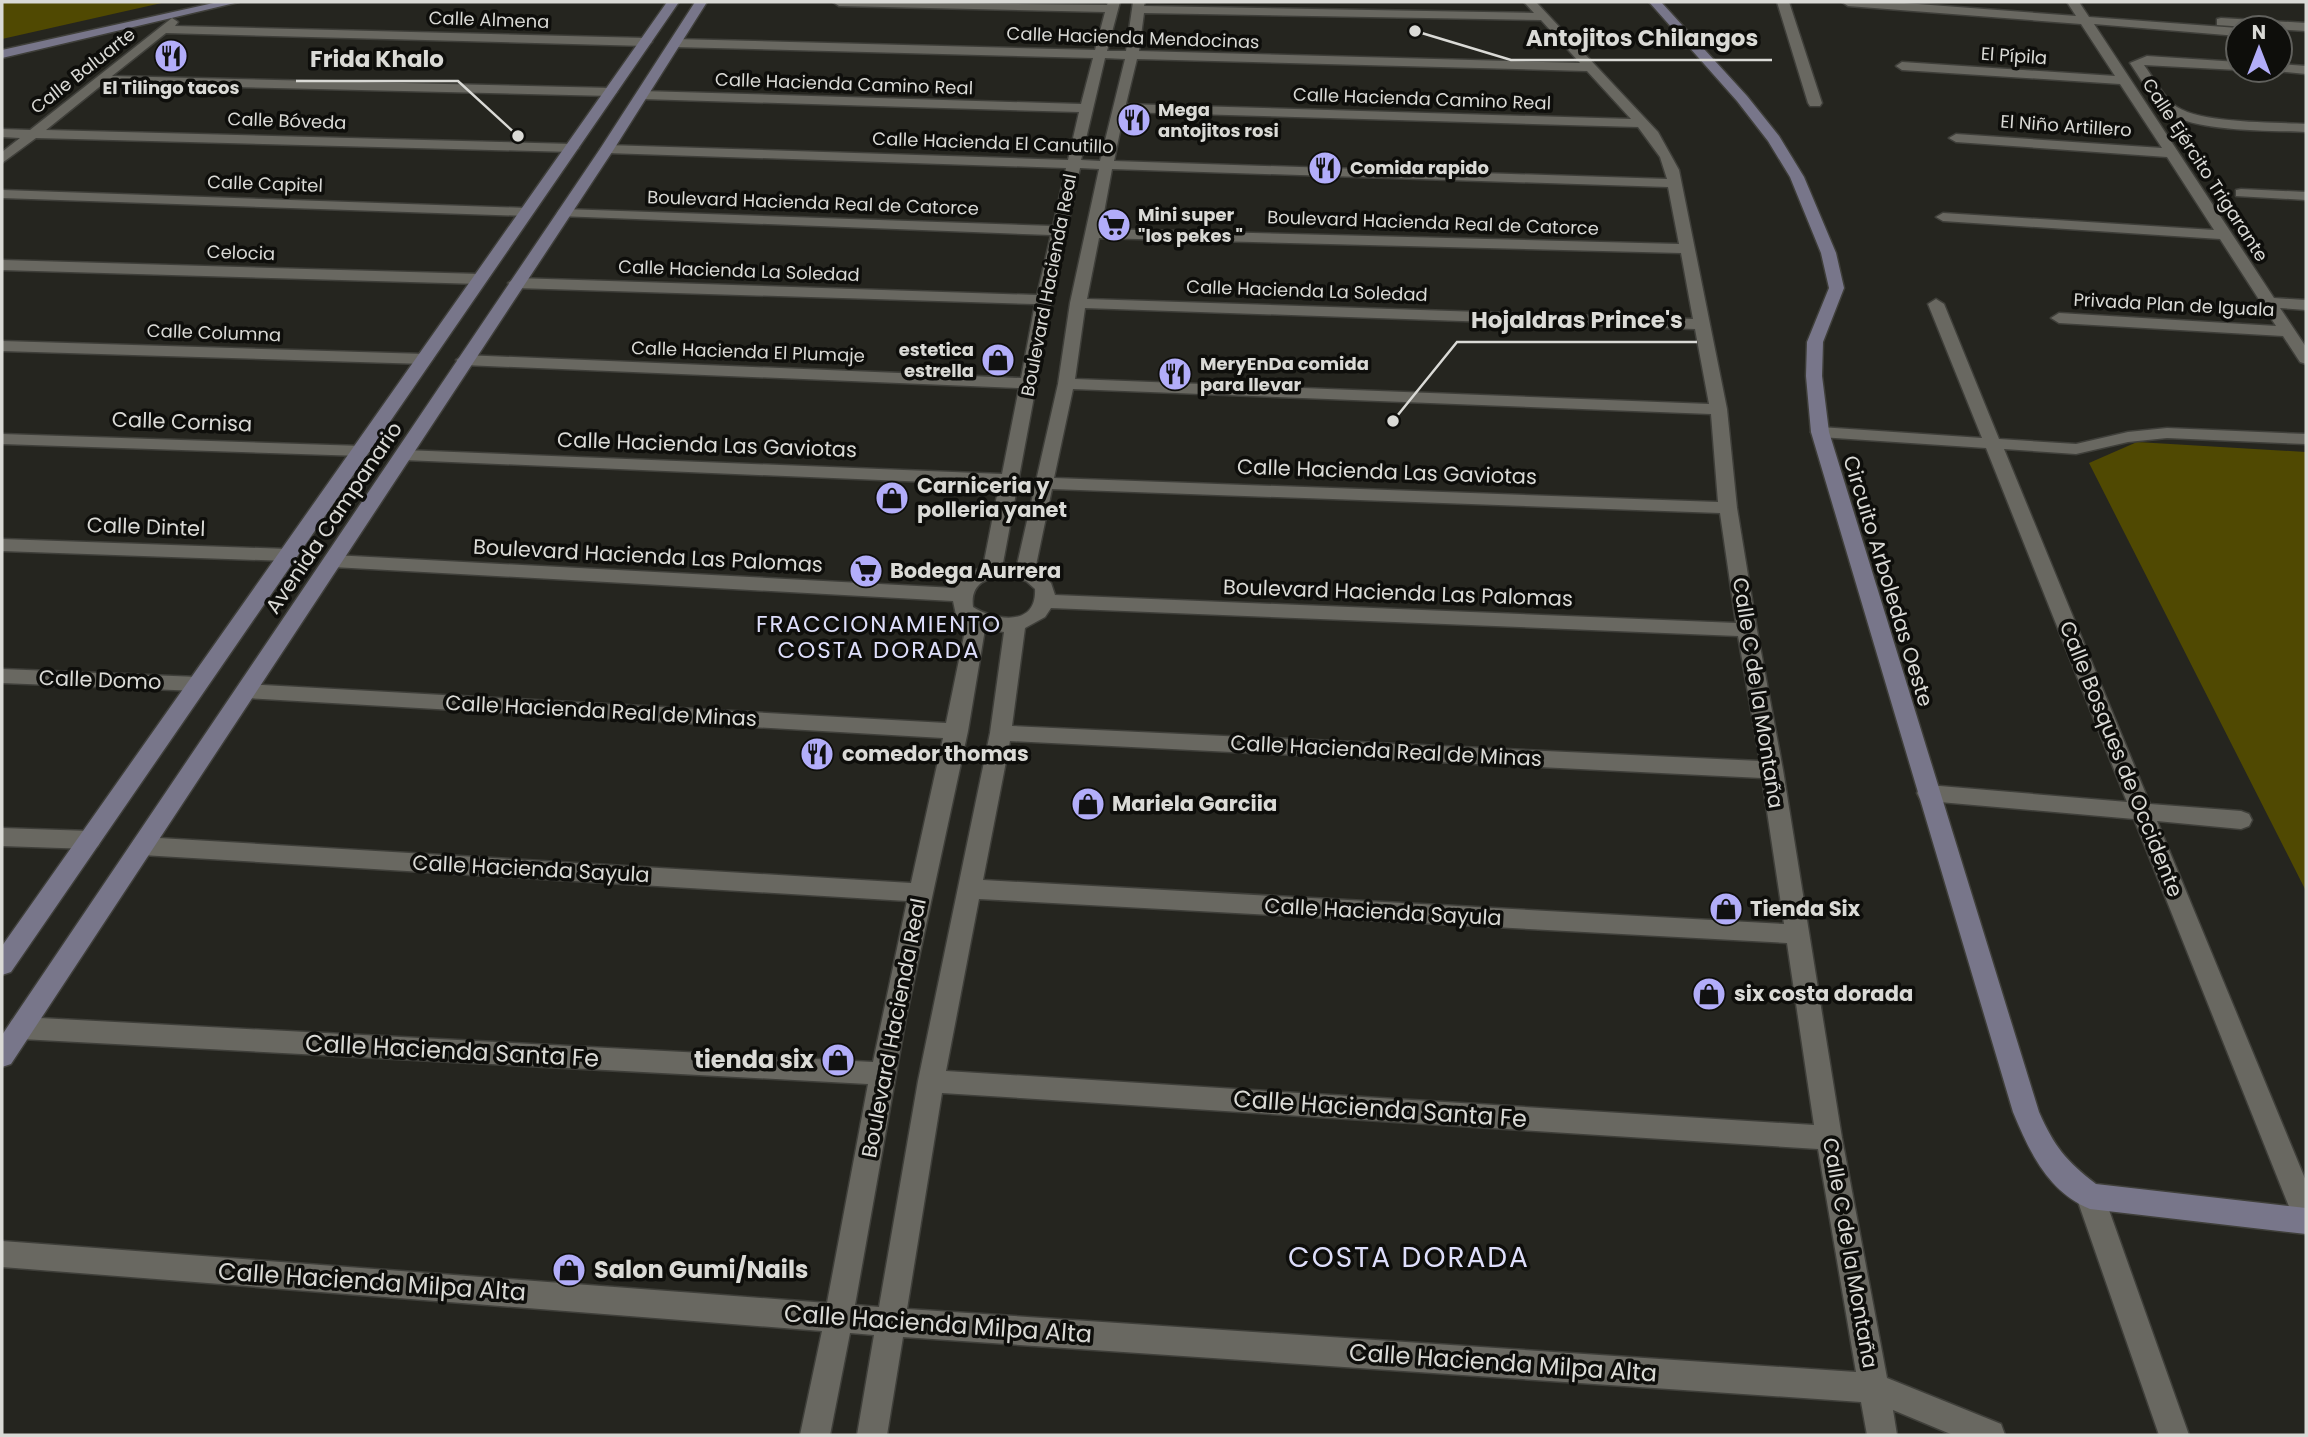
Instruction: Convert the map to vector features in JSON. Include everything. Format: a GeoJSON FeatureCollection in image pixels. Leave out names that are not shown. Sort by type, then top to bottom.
{"type":"FeatureCollection","features":[{"type":"Feature","properties":{"kind":"street"},"geometry":{"type":"LineString","coordinates":[[2,54],[233,2]]}},
{"type":"Feature","properties":{"kind":"street","name":"Avenida Campanario"},"geometry":{"type":"LineString","coordinates":[[2,965],[673,2]]}},
{"type":"Feature","properties":{"kind":"street","name":"Avenida Campanario"},"geometry":{"type":"LineString","coordinates":[[2,1056],[607,149],[701,2]]}},
{"type":"Feature","properties":{"kind":"street"},"geometry":{"type":"LineString","coordinates":[[839,2],[1114,5]]}},
{"type":"Feature","properties":{"kind":"street","name":"Circuito Arboledas Oeste"},"geometry":{"type":"LineString","coordinates":[[1655,2],[1761,122],[1788,160],[1806,196],[1836,279],[1836,295],[1831,309],[1818,325],[1815,343],[1819,432],[2026,1112],[2042,1150],[2061,1173],[2090,1196]]}},
{"type":"Feature","properties":{"kind":"street"},"geometry":{"type":"LineString","coordinates":[[1783,2],[1815,103]]}},
{"type":"Feature","properties":{"kind":"street"},"geometry":{"type":"LineString","coordinates":[[1848,2],[2039,15],[2080,12],[2306,27]]}},
{"type":"Feature","properties":{"kind":"street","name":"Boulevard Hacienda Real"},"geometry":{"type":"LineString","coordinates":[[992,570],[1073,165],[1114,5]]}},
{"type":"Feature","properties":{"kind":"street"},"geometry":{"type":"LineString","coordinates":[[1139,6],[1537,9]]}},
{"type":"Feature","properties":{"kind":"street","name":"Boulevard Hacienda Real"},"geometry":{"type":"LineString","coordinates":[[1025,571],[1066,384],[1078,303],[1118,108],[1132,56],[1139,6]]}},
{"type":"Feature","properties":{"kind":"street","name":"Calle C de la Montaña"},"geometry":{"type":"LineString","coordinates":[[1537,9],[1641,123],[1667,157],[1688,249],[1718,408],[1728,508],[1747,630],[1772,770],[1829,1138],[1882,1435]]}},
{"type":"Feature","properties":{"kind":"street","name":"Calle Baluarte"},"geometry":{"type":"LineString","coordinates":[[2,159],[186,11]]}},
{"type":"Feature","properties":{"kind":"street"},"geometry":{"type":"LineString","coordinates":[[2080,12],[2224,30]]}},
{"type":"Feature","properties":{"kind":"street","name":"Calle Ejército Trigarante"},"geometry":{"type":"LineString","coordinates":[[2080,12],[2306,359]]}},
{"type":"Feature","properties":{"kind":"street","name":"Calle Almena"},"geometry":{"type":"LineString","coordinates":[[164,29],[646,42]]}},
{"type":"Feature","properties":{"kind":"street","name":"Calle Hacienda Mendocinas"},"geometry":{"type":"LineString","coordinates":[[675,43],[1591,68]]}},
{"type":"Feature","properties":{"kind":"street"},"geometry":{"type":"LineString","coordinates":[[2224,65],[2147,60],[2136,63],[2167,106],[2181,116],[2204,121],[2306,128]]}},
{"type":"Feature","properties":{"kind":"street","name":"El Pípila"},"geometry":{"type":"LineString","coordinates":[[1902,66],[2123,80]]}},
{"type":"Feature","properties":{"kind":"street"},"geometry":{"type":"LineString","coordinates":[[101,80],[611,92]]}},
{"type":"Feature","properties":{"kind":"street","name":"Calle Hacienda Camino Real"},"geometry":{"type":"LineString","coordinates":[[642,95],[1086,108]]}},
{"type":"Feature","properties":{"kind":"street","name":"Calle Hacienda Camino Real"},"geometry":{"type":"LineString","coordinates":[[1118,108],[1641,123]]}},
{"type":"Feature","properties":{"kind":"street","name":"Calle Bóveda"},"geometry":{"type":"LineString","coordinates":[[2,132],[572,148]]}},
{"type":"Feature","properties":{"kind":"street","name":"El Niño Artillero"},"geometry":{"type":"LineString","coordinates":[[1956,138],[2173,153]]}},
{"type":"Feature","properties":{"kind":"street","name":"Calle Hacienda El Canutillo"},"geometry":{"type":"LineString","coordinates":[[607,149],[1672,183]]}},
{"type":"Feature","properties":{"kind":"street"},"geometry":{"type":"LineString","coordinates":[[2241,193],[2306,196]]}},
{"type":"Feature","properties":{"kind":"street","name":"Calle Capitel"},"geometry":{"type":"LineString","coordinates":[[2,194],[527,212]]}},
{"type":"Feature","properties":{"kind":"street","name":"Boulevard Hacienda Real de Catorce"},"geometry":{"type":"LineString","coordinates":[[564,213],[1061,231]]}},
{"type":"Feature","properties":{"kind":"street"},"geometry":{"type":"LineString","coordinates":[[1943,217],[2225,234]]}},
{"type":"Feature","properties":{"kind":"street","name":"Boulevard Hacienda Real de Catorce"},"geometry":{"type":"LineString","coordinates":[[1093,233],[1688,249]]}},
{"type":"Feature","properties":{"kind":"street","name":"Celocia"},"geometry":{"type":"LineString","coordinates":[[2,265],[480,279]]}},
{"type":"Feature","properties":{"kind":"street","name":"Calle Hacienda La Soledad"},"geometry":{"type":"LineString","coordinates":[[516,283],[1044,300]]}},
{"type":"Feature","properties":{"kind":"street"},"geometry":{"type":"LineString","coordinates":[[2268,302],[2306,305]]}},
{"type":"Feature","properties":{"kind":"street","name":"Calle Hacienda La Soledad"},"geometry":{"type":"LineString","coordinates":[[1078,303],[1702,324]]}},
{"type":"Feature","properties":{"kind":"street","name":"Calle Bosques de Occidente"},"geometry":{"type":"LineString","coordinates":[[1936,304],[2306,1214]]}},
{"type":"Feature","properties":{"kind":"street","name":"Privada Plan de Iguala"},"geometry":{"type":"LineString","coordinates":[[2059,318],[2287,331]]}},
{"type":"Feature","properties":{"kind":"street","name":"Calle Columna"},"geometry":{"type":"LineString","coordinates":[[2,346],[425,359]]}},
{"type":"Feature","properties":{"kind":"street","name":"Calle Hacienda El Plumaje"},"geometry":{"type":"LineString","coordinates":[[464,360],[1030,383]]}},
{"type":"Feature","properties":{"kind":"street"},"geometry":{"type":"LineString","coordinates":[[1066,384],[1718,408]]}},
{"type":"Feature","properties":{"kind":"street"},"geometry":{"type":"LineString","coordinates":[[1819,432],[2076,450],[2128,437],[2167,433],[2306,439]]}},
{"type":"Feature","properties":{"kind":"street","name":"Calle Cornisa"},"geometry":{"type":"LineString","coordinates":[[2,439],[362,451]]}},
{"type":"Feature","properties":{"kind":"street","name":"Calle Hacienda Las Gaviotas"},"geometry":{"type":"LineString","coordinates":[[404,455],[1009,480]]}},
{"type":"Feature","properties":{"kind":"street","name":"Calle Hacienda Las Gaviotas"},"geometry":{"type":"LineString","coordinates":[[1045,482],[1728,508]]}},
{"type":"Feature","properties":{"kind":"street","name":"Calle Dintel"},"geometry":{"type":"LineString","coordinates":[[2,545],[288,555]]}},
{"type":"Feature","properties":{"kind":"street","name":"Boulevard Hacienda Las Palomas"},"geometry":{"type":"LineString","coordinates":[[332,561],[960,595]]}},
{"type":"Feature","properties":{"kind":"street"},"geometry":{"type":"LineString","coordinates":[[992,570],[1025,571],[1039,578],[1047,589],[1047,601],[1036,616],[1015,625],[995,627],[976,622],[963,610],[960,595],[971,580],[992,570]]}},
{"type":"Feature","properties":{"kind":"street","name":"Boulevard Hacienda Las Palomas"},"geometry":{"type":"LineString","coordinates":[[1047,601],[1747,630]]}},
{"type":"Feature","properties":{"kind":"street","name":"Boulevard Hacienda Real"},"geometry":{"type":"LineString","coordinates":[[815,1435],[841,1317],[883,1074],[957,731],[976,622]]}},
{"type":"Feature","properties":{"kind":"street"},"geometry":{"type":"LineString","coordinates":[[872,1435],[931,1081],[1000,733],[1015,625]]}},
{"type":"Feature","properties":{"kind":"street","name":"Calle Domo"},"geometry":{"type":"LineString","coordinates":[[2,676],[198,684]]}},
{"type":"Feature","properties":{"kind":"street","name":"Calle Hacienda Real de Minas"},"geometry":{"type":"LineString","coordinates":[[246,691],[957,731]]}},
{"type":"Feature","properties":{"kind":"street","name":"Calle Hacienda Real de Minas"},"geometry":{"type":"LineString","coordinates":[[1000,733],[1772,770]]}},
{"type":"Feature","properties":{"kind":"street"},"geometry":{"type":"LineString","coordinates":[[1928,793],[2241,820]]}},
{"type":"Feature","properties":{"kind":"street"},"geometry":{"type":"LineString","coordinates":[[2,837],[90,840]]}},
{"type":"Feature","properties":{"kind":"street","name":"Calle Hacienda Sayula"},"geometry":{"type":"LineString","coordinates":[[142,846],[920,893]]}},
{"type":"Feature","properties":{"kind":"street","name":"Calle Hacienda Sayula"},"geometry":{"type":"LineString","coordinates":[[970,889],[1796,934]]}},
{"type":"Feature","properties":{"kind":"street","name":"Calle Hacienda Santa Fe"},"geometry":{"type":"LineString","coordinates":[[21,1028],[883,1074]]}},
{"type":"Feature","properties":{"kind":"street","name":"Calle Hacienda Santa Fe"},"geometry":{"type":"LineString","coordinates":[[931,1081],[1829,1138]]}},
{"type":"Feature","properties":{"kind":"street"},"geometry":{"type":"LineString","coordinates":[[2174,1435],[2090,1196],[2306,1221]]}},
{"type":"Feature","properties":{"kind":"street","name":"Calle Hacienda Milpa Alta"},"geometry":{"type":"LineString","coordinates":[[2,1254],[892,1322],[1874,1388],[1990,1435]]}},
{"type":"Feature","properties":{"kind":"shaded area"},"geometry":{"type":"Polygon","coordinates":[[[2,2],[166,2],[2,39],[2,2]]]}},
{"type":"Feature","properties":{"kind":"shaded area"},"geometry":{"type":"Polygon","coordinates":[[[2137,442],[2306,452],[2306,891],[2089,463],[2137,442]]]}},
{"type":"Feature","properties":{"kind":"place","name":"Antojitos Chilangos"},"geometry":{"type":"Point","coordinates":[1415,31]}},
{"type":"Feature","properties":{"kind":"place","name":"El Tilingo tacos"},"geometry":{"type":"Point","coordinates":[171,56]}},
{"type":"Feature","properties":{"kind":"place","name":"Mega antojitos rosi"},"geometry":{"type":"Point","coordinates":[1134,120]}},
{"type":"Feature","properties":{"kind":"place","name":"Frida Khalo"},"geometry":{"type":"Point","coordinates":[518,136]}},
{"type":"Feature","properties":{"kind":"place","name":"Comida rapido"},"geometry":{"type":"Point","coordinates":[1325,168]}},
{"type":"Feature","properties":{"kind":"place","name":"Mini super \"los pekes \""},"geometry":{"type":"Point","coordinates":[1114,225]}},
{"type":"Feature","properties":{"kind":"place","name":"estetica estrella"},"geometry":{"type":"Point","coordinates":[998,360]}},
{"type":"Feature","properties":{"kind":"place","name":"MeryEnDa comida para llevar"},"geometry":{"type":"Point","coordinates":[1175,374]}},
{"type":"Feature","properties":{"kind":"place","name":"Hojaldras Prince's"},"geometry":{"type":"Point","coordinates":[1393,421]}},
{"type":"Feature","properties":{"kind":"place","name":"Carniceria y polleria yanet"},"geometry":{"type":"Point","coordinates":[892,498]}},
{"type":"Feature","properties":{"kind":"place","name":"Bodega Aurrera"},"geometry":{"type":"Point","coordinates":[866,571]}},
{"type":"Feature","properties":{"kind":"place","name":"comedor thomas"},"geometry":{"type":"Point","coordinates":[817,754]}},
{"type":"Feature","properties":{"kind":"place","name":"Mariela Garciia"},"geometry":{"type":"Point","coordinates":[1088,804]}},
{"type":"Feature","properties":{"kind":"place","name":"Tienda Six"},"geometry":{"type":"Point","coordinates":[1726,909]}},
{"type":"Feature","properties":{"kind":"place","name":"six costa dorada"},"geometry":{"type":"Point","coordinates":[1709,994]}},
{"type":"Feature","properties":{"kind":"place","name":"tienda six"},"geometry":{"type":"Point","coordinates":[838,1060]}},
{"type":"Feature","properties":{"kind":"place","name":"Salon Gumi/Nails"},"geometry":{"type":"Point","coordinates":[569,1270]}},
{"type":"Feature","properties":{"kind":"district","name":"FRACCIONAMIENTO COSTA DORADA"},"geometry":{"type":"Point","coordinates":[879,637]}},
{"type":"Feature","properties":{"kind":"district","name":"COSTA DORADA"},"geometry":{"type":"Point","coordinates":[1409,1257]}}]}
